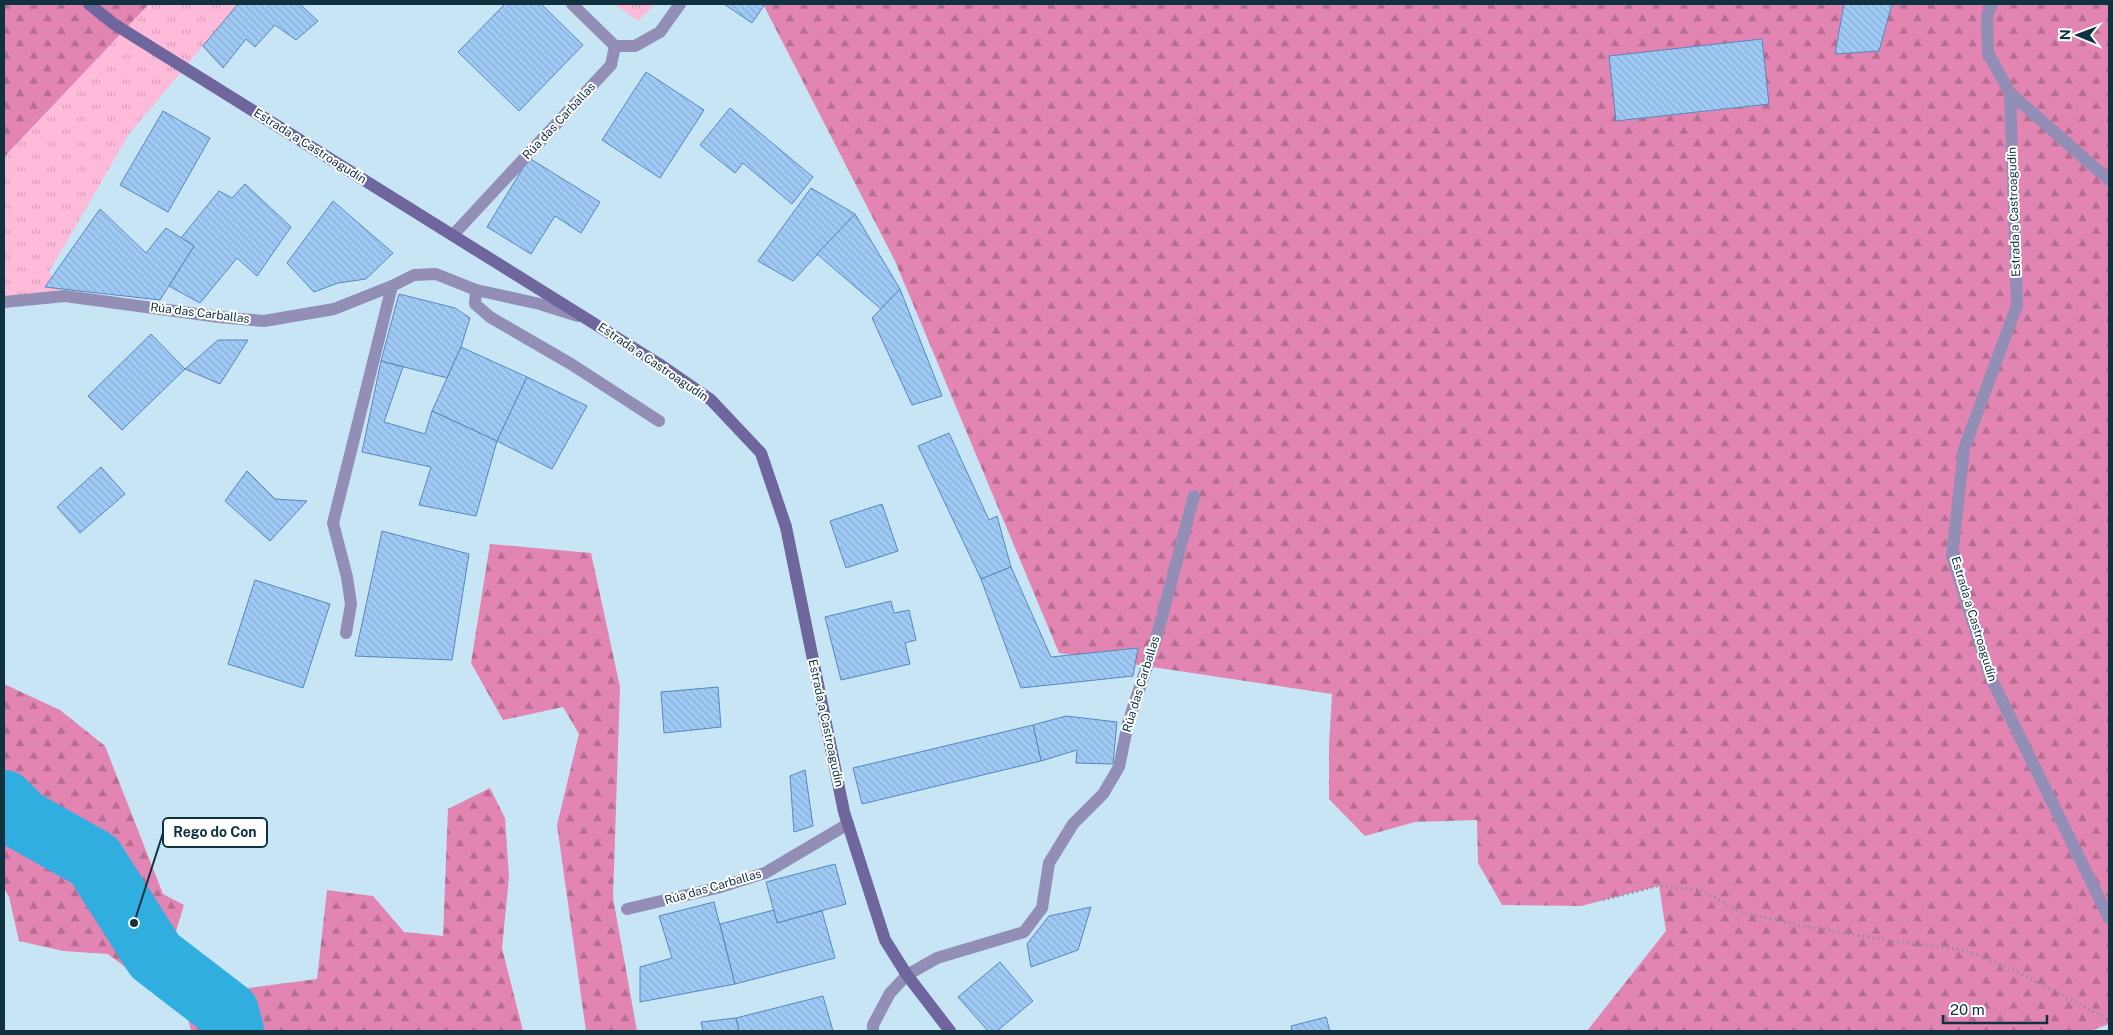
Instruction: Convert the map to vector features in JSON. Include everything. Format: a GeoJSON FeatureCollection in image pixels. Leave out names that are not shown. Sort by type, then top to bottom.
{"type":"FeatureCollection","features":[{"type":"Feature","properties":{"kind":"street","name":"Estrada a Castroagudín"},"geometry":{"type":"LineString","coordinates":[[89,4],[114,24],[659,364],[711,400],[761,453],[786,527],[848,824],[884,940],[908,976],[950,1031]]}},
{"type":"Feature","properties":{"kind":"street"},"geometry":{"type":"LineString","coordinates":[[572,4],[615,46],[635,46],[660,32],[680,4]]}},
{"type":"Feature","properties":{"kind":"street","name":"Estrada a Castroagudín"},"geometry":{"type":"LineString","coordinates":[[1992,4],[1987,16],[1988,53],[2010,93],[2109,180]]}},
{"type":"Feature","properties":{"kind":"street","name":"Rúa das Carballas"},"geometry":{"type":"LineString","coordinates":[[453,235],[611,64],[615,46]]}},
{"type":"Feature","properties":{"kind":"street","name":"Estrada a Castroagudín"},"geometry":{"type":"LineString","coordinates":[[2010,93],[2017,305],[1964,449],[1952,556],[1990,676],[2109,918]]}},
{"type":"Feature","properties":{"kind":"street","name":"Rúa das Carballas"},"geometry":{"type":"LineString","coordinates":[[4,302],[65,296],[219,317],[264,321],[334,309],[392,286],[414,275],[436,274],[476,290],[540,304],[588,320]]}},
{"type":"Feature","properties":{"kind":"street"},"geometry":{"type":"LineString","coordinates":[[346,633],[351,604],[347,577],[333,523],[392,286]]}},
{"type":"Feature","properties":{"kind":"street"},"geometry":{"type":"LineString","coordinates":[[476,290],[475,304],[490,317],[571,364],[659,421]]}},
{"type":"Feature","properties":{"kind":"street","name":"Rúa das Carballas"},"geometry":{"type":"LineString","coordinates":[[873,1031],[873,1025],[890,993],[908,976],[937,958],[1024,932],[1042,908],[1049,863],[1073,824],[1103,794],[1119,767],[1128,723],[1156,639],[1194,496]]}},
{"type":"Feature","properties":{"kind":"street","name":"Rúa das Carballas"},"geometry":{"type":"LineString","coordinates":[[627,909],[718,888],[766,873],[848,824]]}},
{"type":"Feature","properties":{"kind":"path"},"geometry":{"type":"LineString","coordinates":[[1603,900],[1659,886],[1701,890],[1741,912],[1797,925],[1903,943],[1965,950],[2018,972],[2109,1020]]}},
{"type":"Feature","properties":{"kind":"green space"},"geometry":{"type":"Polygon","coordinates":[[[4,4],[149,4],[4,157],[4,4]]]}},
{"type":"Feature","properties":{"kind":"green space"},"geometry":{"type":"Polygon","coordinates":[[[149,4],[238,4],[129,134],[49,272],[65,296],[4,302],[4,157],[149,4]]]}},
{"type":"Feature","properties":{"kind":"green space"},"geometry":{"type":"Polygon","coordinates":[[[614,4],[655,4],[638,21],[614,4]]]}},
{"type":"Feature","properties":{"kind":"green space"},"geometry":{"type":"Polygon","coordinates":[[[763,4],[2109,4],[2109,1024],[2090,1031],[1587,1031],[1666,931],[1659,886],[1581,906],[1502,905],[1478,863],[1477,820],[1415,822],[1365,836],[1329,799],[1329,745],[1332,694],[1059,653],[895,261],[763,4]]]}},
{"type":"Feature","properties":{"kind":"green space"},"geometry":{"type":"Polygon","coordinates":[[[490,544],[591,553],[620,687],[613,898],[637,1031],[586,1031],[557,825],[579,734],[563,707],[503,720],[471,663],[490,544]]]}},
{"type":"Feature","properties":{"kind":"green space"},"geometry":{"type":"Polygon","coordinates":[[[4,684],[60,710],[105,746],[163,894],[184,905],[174,938],[240,989],[317,979],[327,890],[373,896],[404,932],[443,936],[448,809],[490,788],[505,818],[509,877],[502,948],[523,1031],[191,1031],[187,1014],[108,954],[63,951],[19,941],[9,897],[4,888],[4,684]]]}},
{"type":"Feature","properties":{"kind":"building"},"geometry":{"type":"Polygon","coordinates":[[[238,4],[300,4],[318,21],[296,40],[275,25],[255,47],[246,39],[223,68],[203,46],[238,4]]]}},
{"type":"Feature","properties":{"kind":"building"},"geometry":{"type":"Polygon","coordinates":[[[505,4],[541,4],[583,45],[519,111],[458,52],[505,4]]]}},
{"type":"Feature","properties":{"kind":"building"},"geometry":{"type":"Polygon","coordinates":[[[724,4],[765,4],[752,23],[724,4]]]}},
{"type":"Feature","properties":{"kind":"building"},"geometry":{"type":"Polygon","coordinates":[[[1844,4],[1892,4],[1879,51],[1835,54],[1844,4]]]}},
{"type":"Feature","properties":{"kind":"building"},"geometry":{"type":"Polygon","coordinates":[[[1762,39],[1769,104],[1616,121],[1609,56],[1762,39]]]}},
{"type":"Feature","properties":{"kind":"building"},"geometry":{"type":"Polygon","coordinates":[[[646,72],[704,110],[660,178],[602,140],[646,72]]]}},
{"type":"Feature","properties":{"kind":"building"},"geometry":{"type":"Polygon","coordinates":[[[730,108],[813,177],[792,204],[743,163],[735,173],[700,145],[730,108]]]}},
{"type":"Feature","properties":{"kind":"building"},"geometry":{"type":"Polygon","coordinates":[[[163,111],[210,138],[168,212],[120,185],[163,111]]]}},
{"type":"Feature","properties":{"kind":"building"},"geometry":{"type":"Polygon","coordinates":[[[529,158],[600,202],[581,233],[555,216],[531,254],[487,227],[529,158]]]}},
{"type":"Feature","properties":{"kind":"building"},"geometry":{"type":"Polygon","coordinates":[[[245,184],[291,227],[257,276],[237,258],[200,303],[169,286],[194,246],[181,238],[219,191],[232,198],[245,184]]]}},
{"type":"Feature","properties":{"kind":"building"},"geometry":{"type":"Polygon","coordinates":[[[811,188],[855,214],[793,281],[758,261],[811,188]]]}},
{"type":"Feature","properties":{"kind":"building"},"geometry":{"type":"Polygon","coordinates":[[[333,201],[393,253],[366,279],[338,283],[314,292],[287,263],[333,201]]]}},
{"type":"Feature","properties":{"kind":"building"},"geometry":{"type":"Polygon","coordinates":[[[100,209],[146,253],[166,228],[194,246],[160,300],[45,287],[100,209]]]}},
{"type":"Feature","properties":{"kind":"building"},"geometry":{"type":"Polygon","coordinates":[[[855,214],[900,289],[881,309],[817,254],[855,214]]]}},
{"type":"Feature","properties":{"kind":"building"},"geometry":{"type":"Polygon","coordinates":[[[900,289],[942,396],[912,405],[872,318],[900,289]]]}},
{"type":"Feature","properties":{"kind":"building"},"geometry":{"type":"Polygon","coordinates":[[[399,294],[455,308],[470,318],[461,347],[447,378],[381,361],[399,294]]]}},
{"type":"Feature","properties":{"kind":"building"},"geometry":{"type":"Polygon","coordinates":[[[151,334],[185,369],[122,430],[88,396],[151,334]]]}},
{"type":"Feature","properties":{"kind":"building"},"geometry":{"type":"Polygon","coordinates":[[[218,340],[248,340],[220,384],[185,369],[218,340]]]}},
{"type":"Feature","properties":{"kind":"building"},"geometry":{"type":"Polygon","coordinates":[[[461,347],[527,377],[497,441],[432,411],[461,347]]]}},
{"type":"Feature","properties":{"kind":"building"},"geometry":{"type":"Polygon","coordinates":[[[381,361],[403,367],[384,422],[425,434],[432,411],[497,441],[476,516],[419,505],[431,467],[362,452],[381,361]]]}},
{"type":"Feature","properties":{"kind":"building"},"geometry":{"type":"Polygon","coordinates":[[[527,377],[587,406],[552,469],[497,441],[527,377]]]}},
{"type":"Feature","properties":{"kind":"building"},"geometry":{"type":"Polygon","coordinates":[[[949,433],[989,520],[997,516],[1011,567],[981,579],[918,446],[949,433]]]}},
{"type":"Feature","properties":{"kind":"building"},"geometry":{"type":"Polygon","coordinates":[[[101,467],[125,494],[80,533],[57,507],[101,467]]]}},
{"type":"Feature","properties":{"kind":"building"},"geometry":{"type":"Polygon","coordinates":[[[247,471],[275,499],[307,501],[270,541],[225,501],[247,471]]]}},
{"type":"Feature","properties":{"kind":"building"},"geometry":{"type":"Polygon","coordinates":[[[882,504],[898,551],[846,568],[830,521],[882,504]]]}},
{"type":"Feature","properties":{"kind":"building"},"geometry":{"type":"Polygon","coordinates":[[[382,531],[469,554],[452,660],[355,656],[382,531]]]}},
{"type":"Feature","properties":{"kind":"building"},"geometry":{"type":"Polygon","coordinates":[[[1011,567],[1051,657],[1138,648],[1133,676],[1021,688],[981,579],[1011,567]]]}},
{"type":"Feature","properties":{"kind":"building"},"geometry":{"type":"Polygon","coordinates":[[[255,580],[330,604],[303,688],[228,664],[255,580]]]}},
{"type":"Feature","properties":{"kind":"building"},"geometry":{"type":"Polygon","coordinates":[[[891,601],[894,613],[909,610],[916,640],[905,643],[910,664],[841,680],[825,617],[891,601]]]}},
{"type":"Feature","properties":{"kind":"building"},"geometry":{"type":"Polygon","coordinates":[[[718,687],[721,727],[664,733],[661,692],[718,687]]]}},
{"type":"Feature","properties":{"kind":"building"},"geometry":{"type":"Polygon","coordinates":[[[1066,716],[1117,722],[1113,764],[1076,763],[1077,750],[1041,761],[1033,725],[1066,716]]]}},
{"type":"Feature","properties":{"kind":"building"},"geometry":{"type":"Polygon","coordinates":[[[1033,725],[1041,761],[862,804],[853,768],[1033,725]]]}},
{"type":"Feature","properties":{"kind":"building"},"geometry":{"type":"Polygon","coordinates":[[[805,770],[813,826],[794,832],[790,776],[805,770]]]}},
{"type":"Feature","properties":{"kind":"building"},"geometry":{"type":"Polygon","coordinates":[[[835,864],[846,904],[777,923],[766,882],[835,864]]]}},
{"type":"Feature","properties":{"kind":"building"},"geometry":{"type":"Polygon","coordinates":[[[714,902],[735,984],[640,1002],[640,967],[672,958],[659,916],[714,902]]]}},
{"type":"Feature","properties":{"kind":"building"},"geometry":{"type":"Polygon","coordinates":[[[1091,907],[1078,950],[1031,967],[1027,944],[1049,916],[1091,907]]]}},
{"type":"Feature","properties":{"kind":"building"},"geometry":{"type":"Polygon","coordinates":[[[774,910],[777,923],[822,911],[835,958],[735,984],[720,924],[774,910]]]}},
{"type":"Feature","properties":{"kind":"building"},"geometry":{"type":"Polygon","coordinates":[[[1000,962],[1033,1001],[997,1031],[988,1031],[958,997],[1000,962]]]}},
{"type":"Feature","properties":{"kind":"building"},"geometry":{"type":"Polygon","coordinates":[[[823,996],[833,1031],[739,1031],[736,1018],[823,996]]]}},
{"type":"Feature","properties":{"kind":"building"},"geometry":{"type":"Polygon","coordinates":[[[1326,1017],[1330,1031],[1292,1031],[1291,1026],[1326,1017]]]}},
{"type":"Feature","properties":{"kind":"building"},"geometry":{"type":"Polygon","coordinates":[[[736,1018],[739,1031],[703,1031],[701,1022],[736,1018]]]}},
{"type":"Feature","properties":{"kind":"waterway"},"geometry":{"type":"LineString","coordinates":[[4,801],[23,820],[94,860],[155,956],[228,1012],[233,1031]]}},
{"type":"Feature","properties":{"kind":"place","name":"Rego do Con"},"geometry":{"type":"Point","coordinates":[134,923]}}]}
